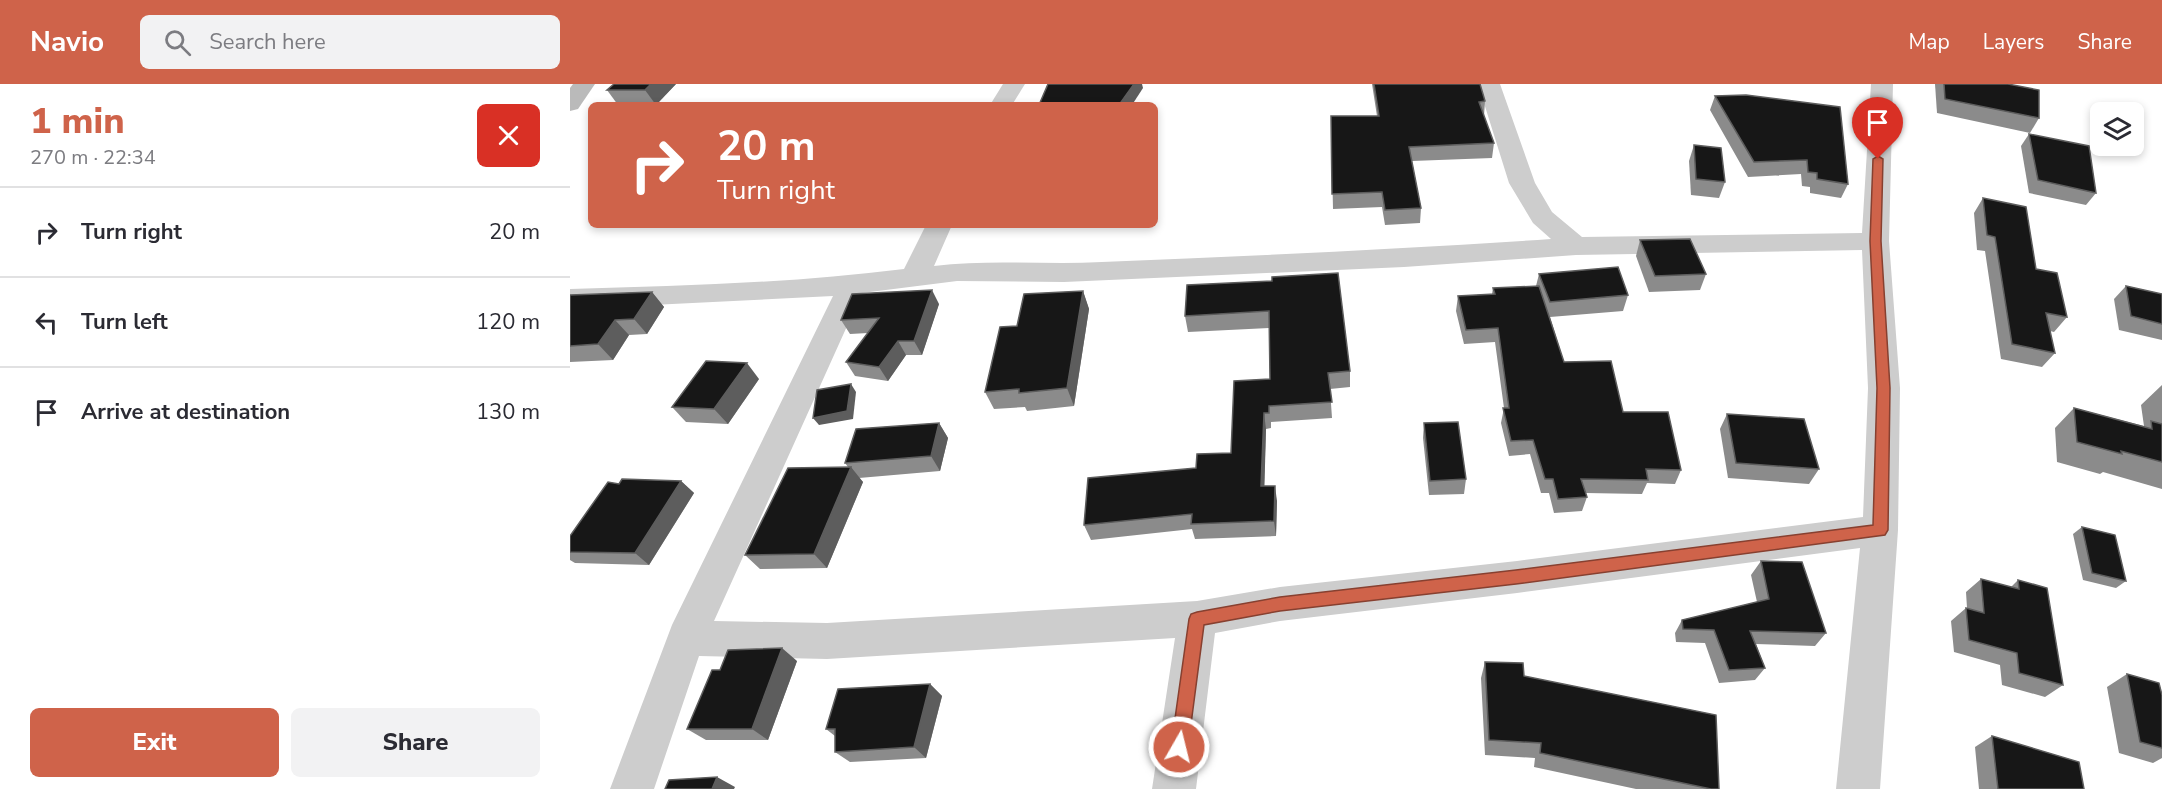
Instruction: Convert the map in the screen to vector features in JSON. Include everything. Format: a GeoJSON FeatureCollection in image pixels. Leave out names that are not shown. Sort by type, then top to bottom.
{"type":"FeatureCollection","features":[{"type":"Feature","properties":{"kind":"main road"},"geometry":{"type":"LineString","coordinates":[[570,104],[584,84]]}},
{"type":"Feature","properties":{"kind":"street"},"geometry":{"type":"LineString","coordinates":[[1003,102],[1014,84]]}},
{"type":"Feature","properties":{"kind":"street"},"geometry":{"type":"LineString","coordinates":[[1489,84],[1522,183],[1542,217],[1576,246]]}},
{"type":"Feature","properties":{"kind":"street"},"geometry":{"type":"LineString","coordinates":[[1858,789],[1880,530],[1884,388],[1875,241],[1882,84]]}},
{"type":"Feature","properties":{"kind":"street"},"geometry":{"type":"LineString","coordinates":[[914,278],[938,228]]}},
{"type":"Feature","properties":{"kind":"street"},"geometry":{"type":"LineString","coordinates":[[570,299],[688,296],[852,285],[957,272],[1064,273],[1404,258],[1576,246],[1875,241]]}},
{"type":"Feature","properties":{"kind":"street"},"geometry":{"type":"LineString","coordinates":[[632,789],[686,638],[852,285]]}},
{"type":"Feature","properties":{"kind":"street"},"geometry":{"type":"LineString","coordinates":[[686,638],[827,641],[1197,619],[1280,604],[1516,577],[1880,530]]}},
{"type":"Feature","properties":{"kind":"street"},"geometry":{"type":"LineString","coordinates":[[1174,789],[1197,619]]}},
{"type":"Feature","properties":{"kind":"building"},"geometry":{"type":"Polygon","coordinates":[[[614,84],[651,84],[645,90],[607,90],[614,84]]]}},
{"type":"Feature","properties":{"kind":"building"},"geometry":{"type":"Polygon","coordinates":[[[1048,84],[1134,84],[1121,102],[1040,102],[1048,84]]]}},
{"type":"Feature","properties":{"kind":"building"},"geometry":{"type":"Polygon","coordinates":[[[1374,84],[1480,84],[1485,101],[1479,102],[1494,143],[1409,147],[1421,208],[1385,210],[1382,192],[1332,194],[1331,116],[1379,116],[1374,84]]]}},
{"type":"Feature","properties":{"kind":"building"},"geometry":{"type":"Polygon","coordinates":[[[1944,84],[2008,84],[2039,90],[2039,118],[1945,99],[1944,84]]]}},
{"type":"Feature","properties":{"kind":"building"},"geometry":{"type":"Polygon","coordinates":[[[1746,95],[1840,107],[1848,184],[1817,179],[1817,173],[1808,172],[1807,160],[1754,162],[1715,96],[1746,95]]]}},
{"type":"Feature","properties":{"kind":"building"},"geometry":{"type":"Polygon","coordinates":[[[2029,134],[2089,146],[2096,193],[2038,180],[2029,134]]]}},
{"type":"Feature","properties":{"kind":"building"},"geometry":{"type":"Polygon","coordinates":[[[1694,145],[1721,148],[1725,182],[1696,179],[1694,145]]]}},
{"type":"Feature","properties":{"kind":"building"},"geometry":{"type":"Polygon","coordinates":[[[1983,198],[2026,207],[2036,269],[2057,273],[2067,317],[2046,313],[2055,353],[2012,344],[1995,237],[1987,235],[1983,198]]]}},
{"type":"Feature","properties":{"kind":"building"},"geometry":{"type":"Polygon","coordinates":[[[1690,239],[1706,274],[1655,276],[1640,240],[1690,239]]]}},
{"type":"Feature","properties":{"kind":"building"},"geometry":{"type":"Polygon","coordinates":[[[1618,267],[1628,295],[1550,302],[1539,274],[1618,267]]]}},
{"type":"Feature","properties":{"kind":"building"},"geometry":{"type":"Polygon","coordinates":[[[1338,273],[1350,371],[1328,373],[1332,402],[1269,406],[1269,413],[1264,413],[1261,486],[1275,486],[1274,521],[1191,524],[1192,514],[1084,525],[1088,478],[1196,468],[1197,454],[1231,453],[1234,381],[1270,379],[1269,311],[1185,316],[1187,285],[1272,281],[1272,277],[1338,273]]]}},
{"type":"Feature","properties":{"kind":"building"},"geometry":{"type":"Polygon","coordinates":[[[1539,286],[1564,362],[1611,361],[1623,412],[1668,412],[1681,470],[1646,469],[1648,480],[1581,479],[1587,497],[1558,499],[1553,479],[1545,479],[1533,440],[1511,441],[1503,408],[1509,408],[1498,328],[1466,330],[1458,296],[1495,294],[1493,288],[1539,286]]]}},
{"type":"Feature","properties":{"kind":"building"},"geometry":{"type":"Polygon","coordinates":[[[2126,286],[2162,294],[2162,324],[2131,316],[2126,286]]]}},
{"type":"Feature","properties":{"kind":"building"},"geometry":{"type":"Polygon","coordinates":[[[932,290],[914,341],[898,341],[879,367],[846,362],[879,318],[841,320],[852,294],[932,290]]]}},
{"type":"Feature","properties":{"kind":"building"},"geometry":{"type":"Polygon","coordinates":[[[1083,291],[1067,388],[1019,393],[1019,389],[985,392],[1000,327],[1017,326],[1024,294],[1083,291]]]}},
{"type":"Feature","properties":{"kind":"building"},"geometry":{"type":"Polygon","coordinates":[[[652,292],[634,319],[615,320],[598,344],[570,346],[570,295],[652,292]]]}},
{"type":"Feature","properties":{"kind":"building"},"geometry":{"type":"Polygon","coordinates":[[[706,361],[747,363],[714,409],[672,407],[706,361]]]}},
{"type":"Feature","properties":{"kind":"building"},"geometry":{"type":"Polygon","coordinates":[[[851,384],[847,411],[813,418],[817,390],[851,384]]]}},
{"type":"Feature","properties":{"kind":"building"},"geometry":{"type":"Polygon","coordinates":[[[2074,408],[2152,429],[2151,421],[2162,424],[2162,462],[2077,442],[2074,408]]]}},
{"type":"Feature","properties":{"kind":"building"},"geometry":{"type":"Polygon","coordinates":[[[1727,414],[1804,419],[1819,469],[1736,463],[1727,414]]]}},
{"type":"Feature","properties":{"kind":"building"},"geometry":{"type":"Polygon","coordinates":[[[1458,422],[1466,479],[1430,481],[1424,423],[1458,422]]]}},
{"type":"Feature","properties":{"kind":"building"},"geometry":{"type":"Polygon","coordinates":[[[939,423],[931,456],[845,463],[856,429],[939,423]]]}},
{"type":"Feature","properties":{"kind":"building"},"geometry":{"type":"Polygon","coordinates":[[[851,467],[814,554],[745,555],[788,468],[851,467]]]}},
{"type":"Feature","properties":{"kind":"building"},"geometry":{"type":"Polygon","coordinates":[[[622,479],[681,481],[635,553],[570,552],[570,536],[608,482],[619,484],[622,479]]]}},
{"type":"Feature","properties":{"kind":"building"},"geometry":{"type":"Polygon","coordinates":[[[2082,527],[2115,535],[2126,581],[2092,573],[2082,527]]]}},
{"type":"Feature","properties":{"kind":"building"},"geometry":{"type":"Polygon","coordinates":[[[1761,561],[1802,562],[1826,633],[1750,631],[1765,668],[1729,670],[1714,630],[1683,629],[1682,620],[1769,599],[1761,561]]]}},
{"type":"Feature","properties":{"kind":"building"},"geometry":{"type":"Polygon","coordinates":[[[1981,579],[2019,589],[2018,580],[2047,588],[2063,685],[2019,673],[2017,653],[1969,640],[1966,608],[1984,613],[1981,579]]]}},
{"type":"Feature","properties":{"kind":"building"},"geometry":{"type":"Polygon","coordinates":[[[782,648],[752,729],[687,729],[712,670],[720,670],[728,650],[782,648]]]}},
{"type":"Feature","properties":{"kind":"building"},"geometry":{"type":"Polygon","coordinates":[[[1485,662],[1523,663],[1524,676],[1716,715],[1719,789],[1540,753],[1541,743],[1489,740],[1485,662]]]}},
{"type":"Feature","properties":{"kind":"building"},"geometry":{"type":"Polygon","coordinates":[[[2127,674],[2159,683],[2162,695],[2162,748],[2140,742],[2127,674]]]}},
{"type":"Feature","properties":{"kind":"building"},"geometry":{"type":"Polygon","coordinates":[[[930,684],[914,747],[835,752],[835,729],[826,729],[838,689],[930,684]]]}},
{"type":"Feature","properties":{"kind":"building"},"geometry":{"type":"Polygon","coordinates":[[[1992,736],[2079,762],[2084,789],[1998,789],[1992,736]]]}},
{"type":"Feature","properties":{"kind":"building"},"geometry":{"type":"Polygon","coordinates":[[[717,777],[712,789],[665,789],[669,780],[717,777]]]}},
{"type":"Feature","properties":{"kind":"route"},"geometry":{"type":"LineString","coordinates":[[1179,747],[1197,619],[1280,604],[1516,577],[1880,530],[1884,388],[1875,241],[1878,159]]}}]}
